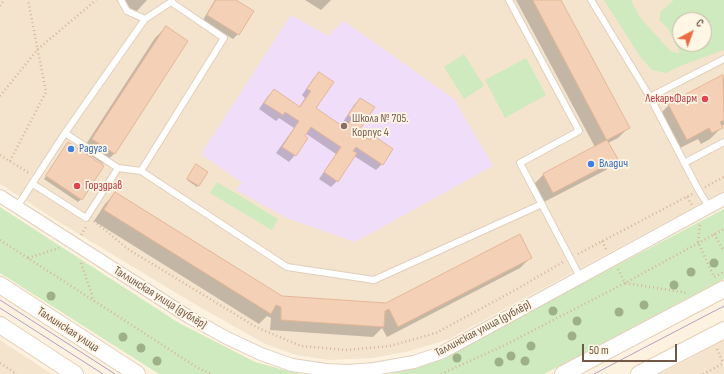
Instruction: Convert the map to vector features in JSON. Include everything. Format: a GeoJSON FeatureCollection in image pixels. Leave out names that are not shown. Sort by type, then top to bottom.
{"type":"FeatureCollection","features":[{"type":"Feature","properties":{"kind":"main road"},"geometry":{"type":"LineString","coordinates":[[564,374],[719,283]]}},
{"type":"Feature","properties":{"kind":"main road","name":"Таллинская улица"},"geometry":{"type":"LineString","coordinates":[[0,285],[137,374]]}},
{"type":"Feature","properties":{"kind":"main road"},"geometry":{"type":"LineString","coordinates":[[0,325],[75,374]]}},
{"type":"Feature","properties":{"kind":"main road"},"geometry":{"type":"LineString","coordinates":[[639,374],[724,330]]}},
{"type":"Feature","properties":{"kind":"street","name":"Таллинская улица (дублёр)"},"geometry":{"type":"LineString","coordinates":[[0,196],[189,317],[225,337],[267,356],[292,365],[326,370],[348,371],[381,368],[414,362],[443,352],[724,199]]}},
{"type":"Feature","properties":{"kind":"lane"},"geometry":{"type":"LineString","coordinates":[[121,0],[127,11],[145,19]]}},
{"type":"Feature","properties":{"kind":"lane"},"geometry":{"type":"LineString","coordinates":[[509,0],[579,131],[520,163],[580,277]]}},
{"type":"Feature","properties":{"kind":"lane"},"geometry":{"type":"LineString","coordinates":[[592,0],[650,97],[709,208]]}},
{"type":"Feature","properties":{"kind":"lane"},"geometry":{"type":"LineString","coordinates":[[17,207],[65,133],[145,19],[172,1],[224,38],[141,171]]}},
{"type":"Feature","properties":{"kind":"lane"},"geometry":{"type":"LineString","coordinates":[[650,97],[724,58]]}},
{"type":"Feature","properties":{"kind":"lane"},"geometry":{"type":"LineString","coordinates":[[65,133],[118,168],[141,171],[287,267],[374,280],[542,204]]}},
{"type":"Feature","properties":{"kind":"lane"},"geometry":{"type":"LineString","coordinates":[[684,163],[724,142]]}},
{"type":"Feature","properties":{"kind":"lane"},"geometry":{"type":"LineString","coordinates":[[32,184],[86,218],[118,168]]}},
{"type":"Feature","properties":{"kind":"path"},"geometry":{"type":"LineString","coordinates":[[0,6],[4,0]]}},
{"type":"Feature","properties":{"kind":"path"},"geometry":{"type":"LineString","coordinates":[[0,154],[10,161],[46,92],[28,0]]}},
{"type":"Feature","properties":{"kind":"path"},"geometry":{"type":"LineString","coordinates":[[0,96],[38,49],[96,0]]}},
{"type":"Feature","properties":{"kind":"path"},"geometry":{"type":"LineString","coordinates":[[687,196],[701,220],[698,242],[719,283]]}},
{"type":"Feature","properties":{"kind":"path"},"geometry":{"type":"LineString","coordinates":[[441,374],[503,346],[625,283],[724,229]]}},
{"type":"Feature","properties":{"kind":"path"},"geometry":{"type":"LineString","coordinates":[[714,234],[724,251]]}},
{"type":"Feature","properties":{"kind":"path"},"geometry":{"type":"LineString","coordinates":[[0,240],[198,368],[212,374]]}},
{"type":"Feature","properties":{"kind":"path"},"geometry":{"type":"LineString","coordinates":[[602,241],[625,283]]}},
{"type":"Feature","properties":{"kind":"path"},"geometry":{"type":"LineString","coordinates":[[75,243],[94,301]]}},
{"type":"Feature","properties":{"kind":"path"},"geometry":{"type":"LineString","coordinates":[[719,283],[724,272]]}},
{"type":"Feature","properties":{"kind":"path"},"geometry":{"type":"LineString","coordinates":[[708,281],[719,283]]}},
{"type":"Feature","properties":{"kind":"path"},"geometry":{"type":"LineString","coordinates":[[625,283],[690,293]]}},
{"type":"Feature","properties":{"kind":"path"},"geometry":{"type":"LineString","coordinates":[[0,362],[17,374]]}},
{"type":"Feature","properties":{"kind":"path"},"geometry":{"type":"LineString","coordinates":[[703,374],[724,363]]}},
{"type":"Feature","properties":{"kind":"shaded area"},"geometry":{"type":"Polygon","coordinates":[[[0,0],[724,0],[724,191],[449,339],[410,351],[373,358],[329,360],[296,355],[265,344],[191,302],[54,219],[0,184],[0,0]]]}},
{"type":"Feature","properties":{"kind":"shaded area","name":"Школа № 705. Корпус 4"},"geometry":{"type":"Polygon","coordinates":[[[291,15],[328,36],[344,21],[454,99],[493,166],[355,242],[287,218],[236,190],[242,183],[201,154],[291,15]]]}},
{"type":"Feature","properties":{"kind":"shaded area"},"geometry":{"type":"Polygon","coordinates":[[[0,340],[52,374],[0,374],[0,340]]]}},
{"type":"Feature","properties":{"kind":"shaded area"},"geometry":{"type":"Polygon","coordinates":[[[724,340],[724,374],[660,374],[724,340]]]}},
{"type":"Feature","properties":{"kind":"green space"},"geometry":{"type":"Polygon","coordinates":[[[604,0],[631,0],[639,16],[652,31],[672,52],[680,53],[712,52],[712,12],[672,12],[672,37],[667,27],[659,20],[661,11],[674,0],[724,0],[724,50],[666,73],[652,70],[639,55],[604,0]]]}},
{"type":"Feature","properties":{"kind":"green space"},"geometry":{"type":"Polygon","coordinates":[[[464,54],[484,86],[464,99],[444,67],[464,54]]]}},
{"type":"Feature","properties":{"kind":"green space"},"geometry":{"type":"Polygon","coordinates":[[[526,58],[546,95],[505,118],[485,80],[526,58]]]}},
{"type":"Feature","properties":{"kind":"green space"},"geometry":{"type":"Polygon","coordinates":[[[217,182],[278,219],[272,230],[210,193],[217,182]]]}},
{"type":"Feature","properties":{"kind":"green space"},"geometry":{"type":"Polygon","coordinates":[[[0,207],[179,323],[255,362],[299,374],[159,374],[0,273],[0,207]]]}},
{"type":"Feature","properties":{"kind":"green space"},"geometry":{"type":"Polygon","coordinates":[[[724,209],[724,279],[544,374],[388,374],[414,369],[444,358],[724,209]]]}},
{"type":"Feature","properties":{"kind":"building"},"geometry":{"type":"Polygon","coordinates":[[[216,0],[236,0],[254,11],[239,35],[207,15],[216,0]]]}},
{"type":"Feature","properties":{"kind":"building"},"geometry":{"type":"Polygon","coordinates":[[[533,0],[561,0],[630,128],[607,140],[533,0]]]}},
{"type":"Feature","properties":{"kind":"building"},"geometry":{"type":"Polygon","coordinates":[[[166,26],[188,41],[115,154],[92,139],[166,26]]]}},
{"type":"Feature","properties":{"kind":"building"},"geometry":{"type":"Polygon","coordinates":[[[319,72],[334,82],[316,108],[345,128],[352,118],[348,115],[360,98],[375,107],[358,132],[370,140],[373,135],[393,149],[383,165],[356,147],[353,151],[357,153],[338,182],[324,172],[341,147],[311,127],[305,136],[308,138],[296,156],[282,147],[299,121],[285,112],[283,115],[264,103],[274,89],[300,107],[311,91],[307,89],[319,72]]]}},
{"type":"Feature","properties":{"kind":"building"},"geometry":{"type":"Polygon","coordinates":[[[723,75],[724,120],[720,122],[723,128],[712,133],[709,128],[687,140],[668,104],[723,75]]]}},
{"type":"Feature","properties":{"kind":"building"},"geometry":{"type":"Polygon","coordinates":[[[607,140],[618,159],[553,193],[543,174],[607,140]]]}},
{"type":"Feature","properties":{"kind":"building"},"geometry":{"type":"Polygon","coordinates":[[[68,142],[104,166],[82,200],[46,176],[68,142]]]}},
{"type":"Feature","properties":{"kind":"building"},"geometry":{"type":"Polygon","coordinates":[[[196,164],[208,172],[199,186],[187,179],[196,164]]]}},
{"type":"Feature","properties":{"kind":"building"},"geometry":{"type":"Polygon","coordinates":[[[115,192],[282,296],[386,303],[520,234],[532,258],[398,327],[389,309],[385,311],[384,327],[281,320],[281,307],[276,305],[271,314],[104,210],[115,192]]]}},
{"type":"Feature","properties":{"kind":"tram line"},"geometry":{"type":"LineString","coordinates":[[0,300],[115,374]]}},
{"type":"Feature","properties":{"kind":"tram line"},"geometry":{"type":"LineString","coordinates":[[594,374],[724,306]]}},
{"type":"Feature","properties":{"kind":"tram line"},"geometry":{"type":"LineString","coordinates":[[0,308],[103,374]]}},
{"type":"Feature","properties":{"kind":"place","name":"ЛекарьФарм"},"geometry":{"type":"Point","coordinates":[705,99]}},
{"type":"Feature","properties":{"kind":"place","name":"Школа № 705. Корпус 4"},"geometry":{"type":"Point","coordinates":[344,126]}},
{"type":"Feature","properties":{"kind":"place","name":"Радуга"},"geometry":{"type":"Point","coordinates":[71,149]}},
{"type":"Feature","properties":{"kind":"place","name":"Владич"},"geometry":{"type":"Point","coordinates":[591,164]}},
{"type":"Feature","properties":{"kind":"place","name":"Горздрав"},"geometry":{"type":"Point","coordinates":[77,186]}}]}
